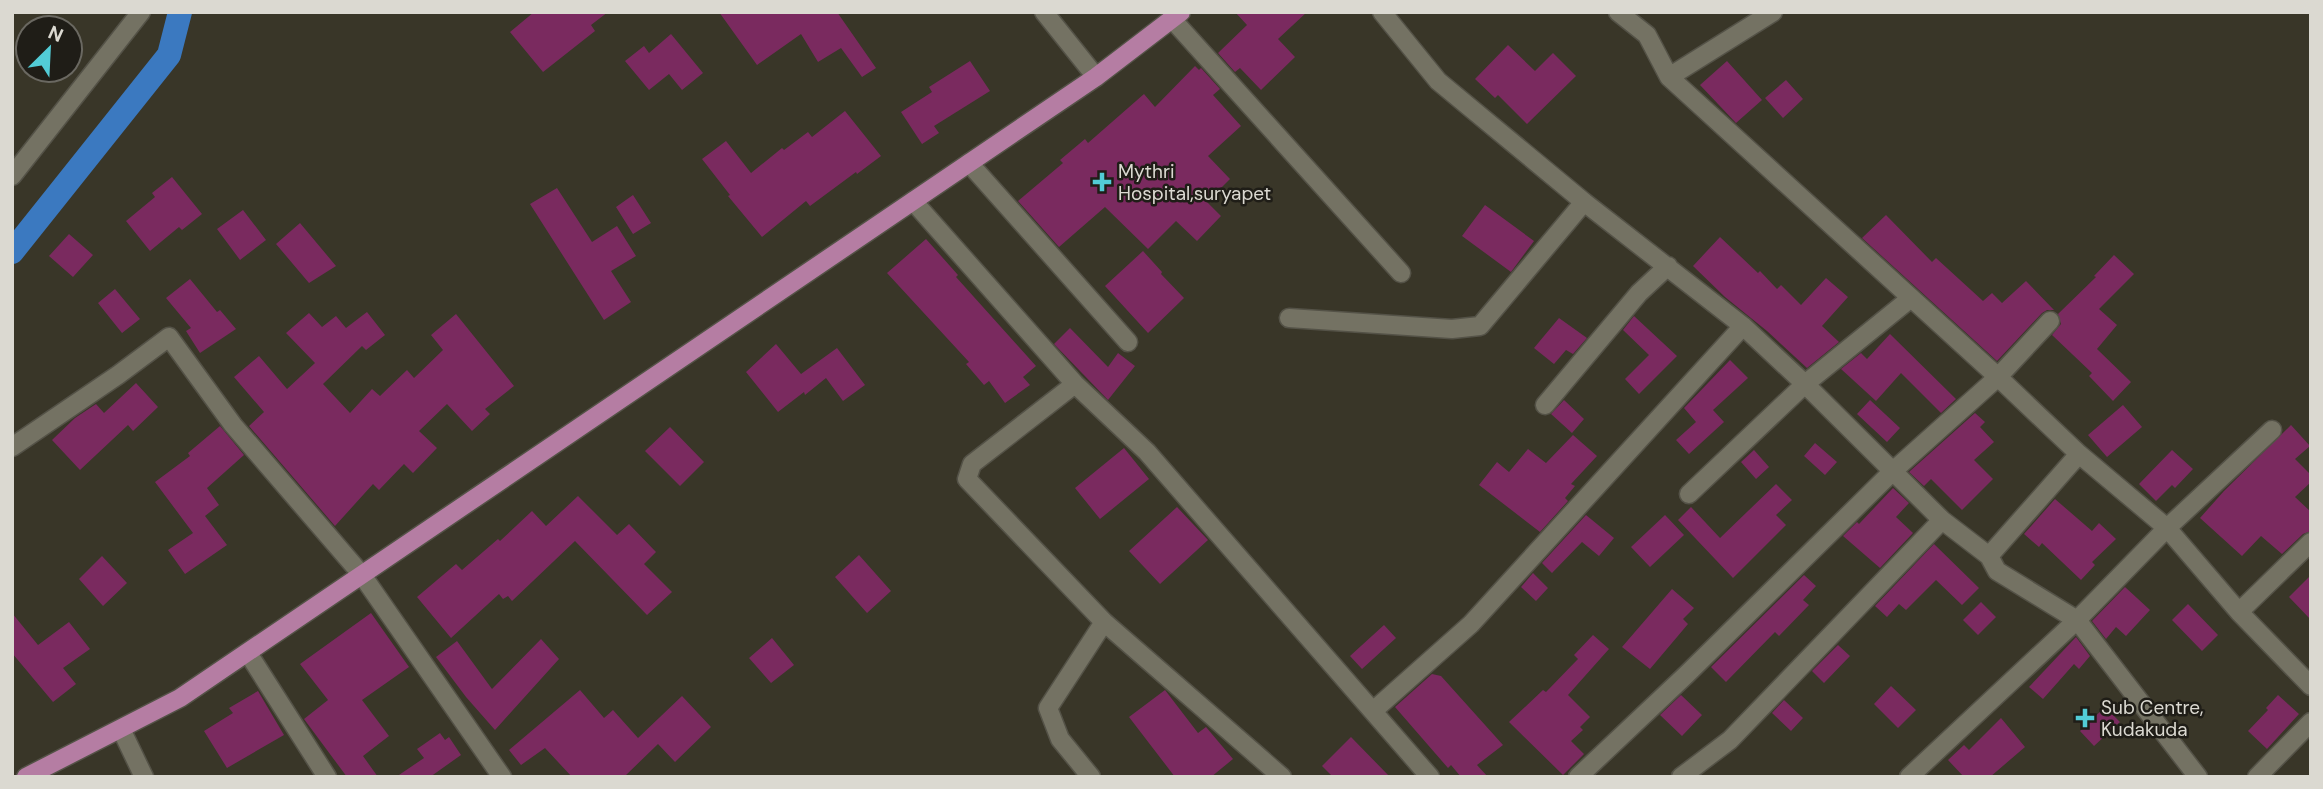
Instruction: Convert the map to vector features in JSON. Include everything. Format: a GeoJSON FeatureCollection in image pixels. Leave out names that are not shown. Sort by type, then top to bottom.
{"type":"FeatureCollection","features":[{"type":"Feature","properties":{"kind":"main road"},"geometry":{"type":"LineString","coordinates":[[30,776],[180,698],[248,653],[1096,77],[1176,16]]}},
{"type":"Feature","properties":{"kind":"street"},"geometry":{"type":"LineString","coordinates":[[12,176],[141,12]]}},
{"type":"Feature","properties":{"kind":"street"},"geometry":{"type":"LineString","coordinates":[[1044,12],[1096,77]]}},
{"type":"Feature","properties":{"kind":"street"},"geometry":{"type":"LineString","coordinates":[[1382,12],[1438,81],[1584,202],[1743,326],[1942,520],[1989,556],[1997,571],[2077,620],[2198,777]]}},
{"type":"Feature","properties":{"kind":"street"},"geometry":{"type":"LineString","coordinates":[[1618,12],[1647,35],[1669,77],[1998,377],[2078,454],[2167,528],[2239,612],[2311,686]]}},
{"type":"Feature","properties":{"kind":"street"},"geometry":{"type":"LineString","coordinates":[[1669,77],[1766,14]]}},
{"type":"Feature","properties":{"kind":"street"},"geometry":{"type":"LineString","coordinates":[[1176,16],[1401,273]]}},
{"type":"Feature","properties":{"kind":"street"},"geometry":{"type":"LineString","coordinates":[[969,163],[1128,342]]}},
{"type":"Feature","properties":{"kind":"street"},"geometry":{"type":"LineString","coordinates":[[913,201],[1075,384],[1147,452],[1430,777]]}},
{"type":"Feature","properties":{"kind":"street"},"geometry":{"type":"LineString","coordinates":[[1289,318],[1452,329],[1480,326],[1584,202]]}},
{"type":"Feature","properties":{"kind":"street"},"geometry":{"type":"LineString","coordinates":[[1545,405],[1639,293],[1668,266]]}},
{"type":"Feature","properties":{"kind":"street"},"geometry":{"type":"LineString","coordinates":[[1689,494],[1805,384],[1911,298]]}},
{"type":"Feature","properties":{"kind":"street"},"geometry":{"type":"LineString","coordinates":[[1578,777],[1893,471],[1998,377],[2050,321]]}},
{"type":"Feature","properties":{"kind":"street"},"geometry":{"type":"LineString","coordinates":[[1373,712],[1471,624],[1743,326]]}},
{"type":"Feature","properties":{"kind":"street"},"geometry":{"type":"LineString","coordinates":[[12,447],[169,337],[233,425],[362,575],[502,777]]}},
{"type":"Feature","properties":{"kind":"street"},"geometry":{"type":"LineString","coordinates":[[1075,384],[971,464],[967,479],[1104,622],[1282,777]]}},
{"type":"Feature","properties":{"kind":"street"},"geometry":{"type":"LineString","coordinates":[[1909,777],[2077,620],[2167,528],[2272,430]]}},
{"type":"Feature","properties":{"kind":"street"},"geometry":{"type":"LineString","coordinates":[[1989,556],[2078,454]]}},
{"type":"Feature","properties":{"kind":"street"},"geometry":{"type":"LineString","coordinates":[[1681,777],[1730,740],[1942,520]]}},
{"type":"Feature","properties":{"kind":"street"},"geometry":{"type":"LineString","coordinates":[[2239,612],[2311,542]]}},
{"type":"Feature","properties":{"kind":"street"},"geometry":{"type":"LineString","coordinates":[[1091,777],[1060,739],[1048,708],[1104,622]]}},
{"type":"Feature","properties":{"kind":"street"},"geometry":{"type":"LineString","coordinates":[[248,653],[327,777]]}},
{"type":"Feature","properties":{"kind":"street"},"geometry":{"type":"LineString","coordinates":[[2257,777],[2311,722]]}},
{"type":"Feature","properties":{"kind":"street"},"geometry":{"type":"LineString","coordinates":[[121,729],[144,777]]}},
{"type":"Feature","properties":{"kind":"building"},"geometry":{"type":"Polygon","coordinates":[[[534,12],[608,12],[591,25],[595,31],[543,72],[510,32],[534,12]]]}},
{"type":"Feature","properties":{"kind":"building"},"geometry":{"type":"Polygon","coordinates":[[[719,12],[837,12],[876,68],[862,77],[841,48],[818,62],[801,34],[757,65],[719,12]]]}},
{"type":"Feature","properties":{"kind":"building"},"geometry":{"type":"Polygon","coordinates":[[[1235,12],[1307,12],[1278,39],[1295,57],[1261,90],[1240,68],[1235,72],[1218,53],[1247,25],[1235,12]]]}},
{"type":"Feature","properties":{"kind":"building"},"geometry":{"type":"Polygon","coordinates":[[[671,34],[703,73],[682,90],[669,74],[649,90],[625,61],[644,46],[649,53],[671,34]]]}},
{"type":"Feature","properties":{"kind":"building"},"geometry":{"type":"Polygon","coordinates":[[[1508,45],[1535,71],[1553,53],[1576,76],[1527,124],[1498,95],[1495,98],[1475,79],[1508,45]]]}},
{"type":"Feature","properties":{"kind":"building"},"geometry":{"type":"Polygon","coordinates":[[[970,61],[990,91],[934,126],[939,133],[922,144],[901,112],[932,92],[929,87],[970,61]]]}},
{"type":"Feature","properties":{"kind":"building"},"geometry":{"type":"Polygon","coordinates":[[[1727,61],[1762,100],[1736,123],[1700,85],[1727,61]]]}},
{"type":"Feature","properties":{"kind":"building"},"geometry":{"type":"Polygon","coordinates":[[[1195,66],[1199,70],[1201,68],[1220,89],[1213,95],[1241,126],[1208,156],[1230,179],[1207,202],[1221,216],[1197,241],[1176,221],[1148,249],[1105,207],[1059,247],[1018,201],[1063,163],[1060,160],[1085,139],[1088,143],[1144,94],[1155,107],[1195,66]]]}},
{"type":"Feature","properties":{"kind":"building"},"geometry":{"type":"Polygon","coordinates":[[[1786,80],[1803,99],[1783,118],[1765,98],[1786,80]]]}},
{"type":"Feature","properties":{"kind":"building"},"geometry":{"type":"Polygon","coordinates":[[[845,111],[881,156],[810,206],[806,201],[762,237],[702,159],[726,141],[751,173],[782,148],[784,150],[808,132],[812,137],[845,111]]]}},
{"type":"Feature","properties":{"kind":"building"},"geometry":{"type":"Polygon","coordinates":[[[172,177],[202,214],[182,230],[179,227],[150,251],[126,221],[155,197],[152,193],[172,177]]]}},
{"type":"Feature","properties":{"kind":"building"},"geometry":{"type":"Polygon","coordinates":[[[557,188],[592,242],[617,226],[636,256],[611,271],[631,302],[604,320],[530,204],[557,188]]]}},
{"type":"Feature","properties":{"kind":"building"},"geometry":{"type":"Polygon","coordinates":[[[633,195],[651,223],[633,234],[616,207],[633,195]]]}},
{"type":"Feature","properties":{"kind":"building"},"geometry":{"type":"Polygon","coordinates":[[[1485,205],[1534,241],[1511,272],[1462,236],[1485,205]]]}},
{"type":"Feature","properties":{"kind":"building"},"geometry":{"type":"Polygon","coordinates":[[[243,210],[266,240],[240,260],[217,229],[243,210]]]}},
{"type":"Feature","properties":{"kind":"building"},"geometry":{"type":"Polygon","coordinates":[[[1886,215],[1932,262],[1936,258],[1983,301],[1992,293],[2002,303],[2026,281],[2054,310],[2042,313],[1997,361],[1862,238],[1886,215]]]}},
{"type":"Feature","properties":{"kind":"building"},"geometry":{"type":"Polygon","coordinates":[[[300,223],[336,266],[309,283],[276,244],[300,223]]]}},
{"type":"Feature","properties":{"kind":"building"},"geometry":{"type":"Polygon","coordinates":[[[69,234],[93,255],[73,277],[49,256],[69,234]]]}},
{"type":"Feature","properties":{"kind":"building"},"geometry":{"type":"Polygon","coordinates":[[[1720,237],[1777,289],[1781,285],[1801,305],[1826,278],[1848,297],[1822,326],[1839,342],[1807,368],[1725,297],[1693,266],[1720,237]]]}},
{"type":"Feature","properties":{"kind":"building"},"geometry":{"type":"Polygon","coordinates":[[[926,239],[958,275],[956,277],[1036,366],[1023,377],[1030,385],[1005,403],[989,381],[984,385],[966,364],[969,362],[887,273],[926,239]]]}},
{"type":"Feature","properties":{"kind":"building"},"geometry":{"type":"Polygon","coordinates":[[[1143,251],[1184,298],[1148,333],[1105,286],[1143,251]]]}},
{"type":"Feature","properties":{"kind":"building"},"geometry":{"type":"Polygon","coordinates":[[[2114,255],[2134,274],[2099,309],[2117,325],[2097,349],[2131,382],[2113,401],[2089,376],[2092,373],[2052,335],[2061,324],[2058,314],[2114,255]]]}},
{"type":"Feature","properties":{"kind":"building"},"geometry":{"type":"Polygon","coordinates":[[[190,279],[217,312],[220,310],[236,329],[200,353],[186,331],[191,328],[166,298],[190,279]]]}},
{"type":"Feature","properties":{"kind":"building"},"geometry":{"type":"Polygon","coordinates":[[[115,289],[140,319],[122,333],[98,303],[115,289]]]}},
{"type":"Feature","properties":{"kind":"building"},"geometry":{"type":"Polygon","coordinates":[[[367,312],[385,335],[366,350],[362,346],[323,384],[350,413],[372,389],[380,396],[407,370],[414,378],[443,350],[431,335],[456,314],[514,386],[485,409],[490,414],[472,431],[447,404],[419,431],[437,448],[413,473],[404,464],[379,490],[373,484],[335,526],[249,426],[264,412],[234,377],[259,356],[287,389],[315,363],[286,333],[309,313],[322,327],[336,316],[346,328],[367,312]]]}},
{"type":"Feature","properties":{"kind":"building"},"geometry":{"type":"Polygon","coordinates":[[[1634,316],[1677,356],[1639,394],[1625,379],[1649,355],[1623,330],[1634,316]]]}},
{"type":"Feature","properties":{"kind":"building"},"geometry":{"type":"Polygon","coordinates":[[[1559,318],[1587,338],[1573,354],[1566,350],[1554,364],[1534,348],[1559,318]]]}},
{"type":"Feature","properties":{"kind":"building"},"geometry":{"type":"Polygon","coordinates":[[[1070,328],[1108,367],[1118,353],[1135,366],[1108,400],[1054,344],[1070,328]]]}},
{"type":"Feature","properties":{"kind":"building"},"geometry":{"type":"Polygon","coordinates":[[[1890,334],[1956,399],[1941,413],[1901,373],[1876,401],[1841,369],[1861,353],[1867,359],[1890,334]]]}},
{"type":"Feature","properties":{"kind":"building"},"geometry":{"type":"Polygon","coordinates":[[[776,344],[801,374],[837,348],[865,385],[843,401],[826,378],[778,412],[746,372],[776,344]]]}},
{"type":"Feature","properties":{"kind":"building"},"geometry":{"type":"Polygon","coordinates":[[[1730,360],[1748,378],[1713,410],[1724,422],[1689,454],[1676,440],[1696,422],[1684,408],[1730,360]]]}},
{"type":"Feature","properties":{"kind":"building"},"geometry":{"type":"Polygon","coordinates":[[[136,383],[158,407],[133,431],[128,425],[80,470],[52,440],[75,418],[96,404],[104,413],[136,383]]]}},
{"type":"Feature","properties":{"kind":"building"},"geometry":{"type":"Polygon","coordinates":[[[1564,400],[1584,419],[1572,433],[1551,414],[1564,400]]]}},
{"type":"Feature","properties":{"kind":"building"},"geometry":{"type":"Polygon","coordinates":[[[1870,400],[1900,428],[1887,442],[1857,414],[1870,400]]]}},
{"type":"Feature","properties":{"kind":"building"},"geometry":{"type":"Polygon","coordinates":[[[2123,405],[2142,427],[2107,457],[2088,435],[2123,405]]]}},
{"type":"Feature","properties":{"kind":"building"},"geometry":{"type":"Polygon","coordinates":[[[1975,413],[1985,422],[1980,427],[1994,442],[1974,460],[1993,479],[1962,510],[1931,479],[1924,486],[1909,472],[1975,413]]]}},
{"type":"Feature","properties":{"kind":"building"},"geometry":{"type":"Polygon","coordinates":[[[2291,425],[2310,446],[2295,459],[2311,475],[2311,482],[2295,497],[2311,512],[2311,531],[2303,534],[2282,554],[2261,536],[2242,556],[2200,518],[2291,425]]]}},
{"type":"Feature","properties":{"kind":"building"},"geometry":{"type":"Polygon","coordinates":[[[220,426],[244,455],[207,488],[219,505],[205,516],[227,545],[185,574],[168,550],[193,533],[155,482],[190,456],[188,453],[220,426]]]}},
{"type":"Feature","properties":{"kind":"building"},"geometry":{"type":"Polygon","coordinates":[[[670,427],[704,462],[680,486],[645,451],[670,427]]]}},
{"type":"Feature","properties":{"kind":"building"},"geometry":{"type":"Polygon","coordinates":[[[1573,435],[1597,456],[1571,484],[1575,486],[1565,498],[1568,501],[1540,532],[1479,485],[1497,462],[1509,472],[1528,449],[1546,463],[1573,435]]]}},
{"type":"Feature","properties":{"kind":"building"},"geometry":{"type":"Polygon","coordinates":[[[1815,443],[1837,462],[1825,475],[1804,456],[1815,443]]]}},
{"type":"Feature","properties":{"kind":"building"},"geometry":{"type":"Polygon","coordinates":[[[1124,448],[1149,479],[1100,519],[1075,488],[1124,448]]]}},
{"type":"Feature","properties":{"kind":"building"},"geometry":{"type":"Polygon","coordinates":[[[1754,450],[1769,467],[1756,479],[1741,462],[1754,450]]]}},
{"type":"Feature","properties":{"kind":"building"},"geometry":{"type":"Polygon","coordinates":[[[2172,450],[2193,469],[2175,488],[2172,485],[2156,501],[2139,484],[2172,450]]]}},
{"type":"Feature","properties":{"kind":"building"},"geometry":{"type":"Polygon","coordinates":[[[1776,484],[1792,500],[1776,515],[1786,525],[1733,578],[1678,520],[1691,507],[1720,538],[1776,484]]]}},
{"type":"Feature","properties":{"kind":"building"},"geometry":{"type":"Polygon","coordinates":[[[1893,488],[1909,503],[1896,517],[1913,533],[1880,568],[1843,536],[1857,522],[1859,524],[1893,488]]]}},
{"type":"Feature","properties":{"kind":"building"},"geometry":{"type":"Polygon","coordinates":[[[578,496],[617,535],[629,524],[656,552],[644,564],[672,592],[647,615],[575,541],[512,601],[508,596],[503,599],[499,594],[451,638],[417,597],[456,564],[462,570],[498,539],[500,541],[532,511],[546,526],[578,496]]]}},
{"type":"Feature","properties":{"kind":"building"},"geometry":{"type":"Polygon","coordinates":[[[2055,499],[2092,531],[2099,523],[2116,539],[2092,562],[2095,565],[2081,580],[2042,543],[2039,547],[2024,534],[2055,499]]]}},
{"type":"Feature","properties":{"kind":"building"},"geometry":{"type":"Polygon","coordinates":[[[1177,507],[1208,540],[1160,584],[1129,551],[1177,507]]]}},
{"type":"Feature","properties":{"kind":"building"},"geometry":{"type":"Polygon","coordinates":[[[1586,515],[1614,538],[1599,556],[1582,542],[1552,573],[1542,563],[1586,515]]]}},
{"type":"Feature","properties":{"kind":"building"},"geometry":{"type":"Polygon","coordinates":[[[1665,515],[1684,535],[1650,567],[1631,547],[1665,515]]]}},
{"type":"Feature","properties":{"kind":"building"},"geometry":{"type":"Polygon","coordinates":[[[1934,544],[1979,588],[1962,605],[1936,580],[1906,610],[1899,604],[1887,617],[1875,606],[1934,544]]]}},
{"type":"Feature","properties":{"kind":"building"},"geometry":{"type":"Polygon","coordinates":[[[859,555],[891,591],[867,613],[835,577],[859,555]]]}},
{"type":"Feature","properties":{"kind":"building"},"geometry":{"type":"Polygon","coordinates":[[[102,556],[127,583],[103,606],[79,579],[102,556]]]}},
{"type":"Feature","properties":{"kind":"building"},"geometry":{"type":"Polygon","coordinates":[[[1533,573],[1548,588],[1536,601],[1521,587],[1533,573]]]}},
{"type":"Feature","properties":{"kind":"building"},"geometry":{"type":"Polygon","coordinates":[[[1804,575],[1816,586],[1803,600],[1809,605],[1779,636],[1775,632],[1726,682],[1711,667],[1804,575]]]}},
{"type":"Feature","properties":{"kind":"building"},"geometry":{"type":"Polygon","coordinates":[[[2311,575],[2311,620],[2289,597],[2311,575]]]}},
{"type":"Feature","properties":{"kind":"building"},"geometry":{"type":"Polygon","coordinates":[[[2125,587],[2150,610],[2126,636],[2116,627],[2106,639],[2092,621],[2125,587]]]}},
{"type":"Feature","properties":{"kind":"building"},"geometry":{"type":"Polygon","coordinates":[[[1672,589],[1694,608],[1683,619],[1688,624],[1650,669],[1622,647],[1672,589]]]}},
{"type":"Feature","properties":{"kind":"building"},"geometry":{"type":"Polygon","coordinates":[[[1981,602],[1996,617],[1978,635],[1963,620],[1981,602]]]}},
{"type":"Feature","properties":{"kind":"building"},"geometry":{"type":"Polygon","coordinates":[[[2188,604],[2218,635],[2202,651],[2172,620],[2188,604]]]}},
{"type":"Feature","properties":{"kind":"building"},"geometry":{"type":"Polygon","coordinates":[[[12,613],[38,645],[69,622],[90,649],[63,668],[76,684],[53,702],[12,653],[12,613]]]}},
{"type":"Feature","properties":{"kind":"building"},"geometry":{"type":"Polygon","coordinates":[[[371,613],[409,667],[362,700],[389,736],[363,756],[378,777],[347,777],[304,719],[328,700],[300,664],[371,613]]]}},
{"type":"Feature","properties":{"kind":"building"},"geometry":{"type":"Polygon","coordinates":[[[1384,625],[1396,638],[1362,669],[1350,656],[1384,625]]]}},
{"type":"Feature","properties":{"kind":"building"},"geometry":{"type":"Polygon","coordinates":[[[1593,635],[1609,649],[1568,695],[1590,717],[1580,727],[1583,730],[1571,741],[1584,754],[1563,775],[1509,722],[1543,690],[1546,692],[1578,659],[1574,655],[1593,635]]]}},
{"type":"Feature","properties":{"kind":"building"},"geometry":{"type":"Polygon","coordinates":[[[2076,637],[2090,656],[2079,669],[2074,664],[2043,699],[2029,687],[2076,637]]]}},
{"type":"Feature","properties":{"kind":"building"},"geometry":{"type":"Polygon","coordinates":[[[772,638],[794,665],[771,683],[749,658],[772,638]]]}},
{"type":"Feature","properties":{"kind":"building"},"geometry":{"type":"Polygon","coordinates":[[[541,639],[559,659],[495,730],[436,657],[457,641],[492,689],[541,639]]]}},
{"type":"Feature","properties":{"kind":"building"},"geometry":{"type":"Polygon","coordinates":[[[1838,645],[1850,656],[1824,683],[1812,671],[1838,645]]]}},
{"type":"Feature","properties":{"kind":"building"},"geometry":{"type":"Polygon","coordinates":[[[1432,674],[1441,676],[1503,745],[1477,765],[1488,777],[1461,777],[1451,765],[1448,768],[1395,707],[1432,674]]]}},
{"type":"Feature","properties":{"kind":"building"},"geometry":{"type":"Polygon","coordinates":[[[1891,686],[1916,710],[1898,728],[1874,704],[1891,686]]]}},
{"type":"Feature","properties":{"kind":"building"},"geometry":{"type":"Polygon","coordinates":[[[580,690],[604,718],[613,710],[638,738],[682,696],[711,727],[675,762],[658,744],[624,777],[572,777],[545,748],[521,765],[509,750],[580,690]]]}},
{"type":"Feature","properties":{"kind":"building"},"geometry":{"type":"Polygon","coordinates":[[[1165,690],[1198,733],[1206,727],[1233,759],[1211,777],[1175,777],[1129,717],[1165,690]]]}},
{"type":"Feature","properties":{"kind":"building"},"geometry":{"type":"Polygon","coordinates":[[[258,691],[284,735],[227,768],[204,731],[233,713],[229,708],[258,691]]]}},
{"type":"Feature","properties":{"kind":"building"},"geometry":{"type":"Polygon","coordinates":[[[1681,695],[1702,715],[1682,736],[1660,715],[1681,695]]]}},
{"type":"Feature","properties":{"kind":"building"},"geometry":{"type":"Polygon","coordinates":[[[2278,695],[2299,714],[2267,749],[2248,731],[2278,695]]]}},
{"type":"Feature","properties":{"kind":"building"},"geometry":{"type":"Polygon","coordinates":[[[1784,700],[1803,718],[1791,731],[1772,713],[1784,700]]]}},
{"type":"Feature","properties":{"kind":"building"},"geometry":{"type":"Polygon","coordinates":[[[2105,707],[2120,722],[2094,746],[2080,731],[2105,707]]]}},
{"type":"Feature","properties":{"kind":"building"},"geometry":{"type":"Polygon","coordinates":[[[2001,718],[2025,747],[1990,777],[1964,777],[1948,760],[1964,745],[1969,750],[2001,718]]]}},
{"type":"Feature","properties":{"kind":"building"},"geometry":{"type":"Polygon","coordinates":[[[440,733],[445,740],[449,737],[461,755],[430,777],[396,777],[424,758],[417,749],[440,733]]]}},
{"type":"Feature","properties":{"kind":"building"},"geometry":{"type":"Polygon","coordinates":[[[1351,737],[1390,777],[1333,777],[1322,766],[1351,737]]]}},
{"type":"Feature","properties":{"kind":"waterway"},"geometry":{"type":"LineString","coordinates":[[12,252],[169,55],[180,12]]}},
{"type":"Feature","properties":{"kind":"place","name":"Mythri Hospital,suryapet"},"geometry":{"type":"Point","coordinates":[1102,182]}},
{"type":"Feature","properties":{"kind":"place","name":"Sub Centre, Kudakuda"},"geometry":{"type":"Point","coordinates":[2085,718]}}]}
